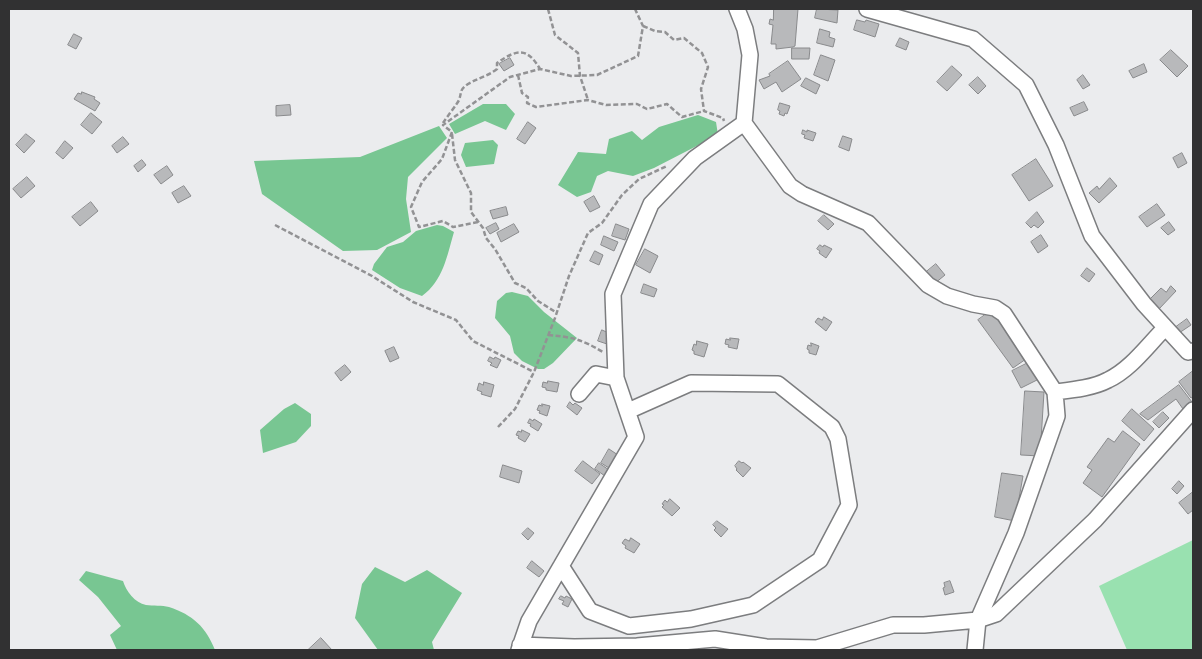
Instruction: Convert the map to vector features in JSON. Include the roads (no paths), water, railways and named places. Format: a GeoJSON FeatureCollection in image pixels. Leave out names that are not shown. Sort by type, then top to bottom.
{"type":"FeatureCollection","features":[{"type":"Feature","properties":{"kind":"street"},"geometry":{"type":"LineString","coordinates":[[737,9],[750,55],[744,123],[790,186],[802,194],[868,223],[928,285],[947,296],[995,308],[1004,314],[1055,392],[1057,416],[1016,533],[978,620],[975,650]]}},
{"type":"Feature","properties":{"kind":"street"},"geometry":{"type":"LineString","coordinates":[[867,9],[972,39],[1026,85],[1056,145],[1092,236],[1164,328],[1192,353]]}},
{"type":"Feature","properties":{"kind":"street"},"geometry":{"type":"LineString","coordinates":[[744,123],[695,158],[651,204],[613,294],[616,378],[636,437],[529,621],[520,648],[637,646],[715,639],[766,647],[817,648],[894,625],[924,625],[978,620],[996,614],[1095,520],[1193,410]]}},
{"type":"Feature","properties":{"kind":"street"},"geometry":{"type":"LineString","coordinates":[[1055,392],[1107,381],[1128,366],[1164,328]]}},
{"type":"Feature","properties":{"kind":"street"},"geometry":{"type":"LineString","coordinates":[[579,394],[596,374],[616,378]]}},
{"type":"Feature","properties":{"kind":"street"},"geometry":{"type":"LineString","coordinates":[[561,566],[590,611],[629,626],[691,619],[753,605],[820,560],[849,505],[838,439],[832,427],[778,384],[691,383],[628,411]]}}]}
